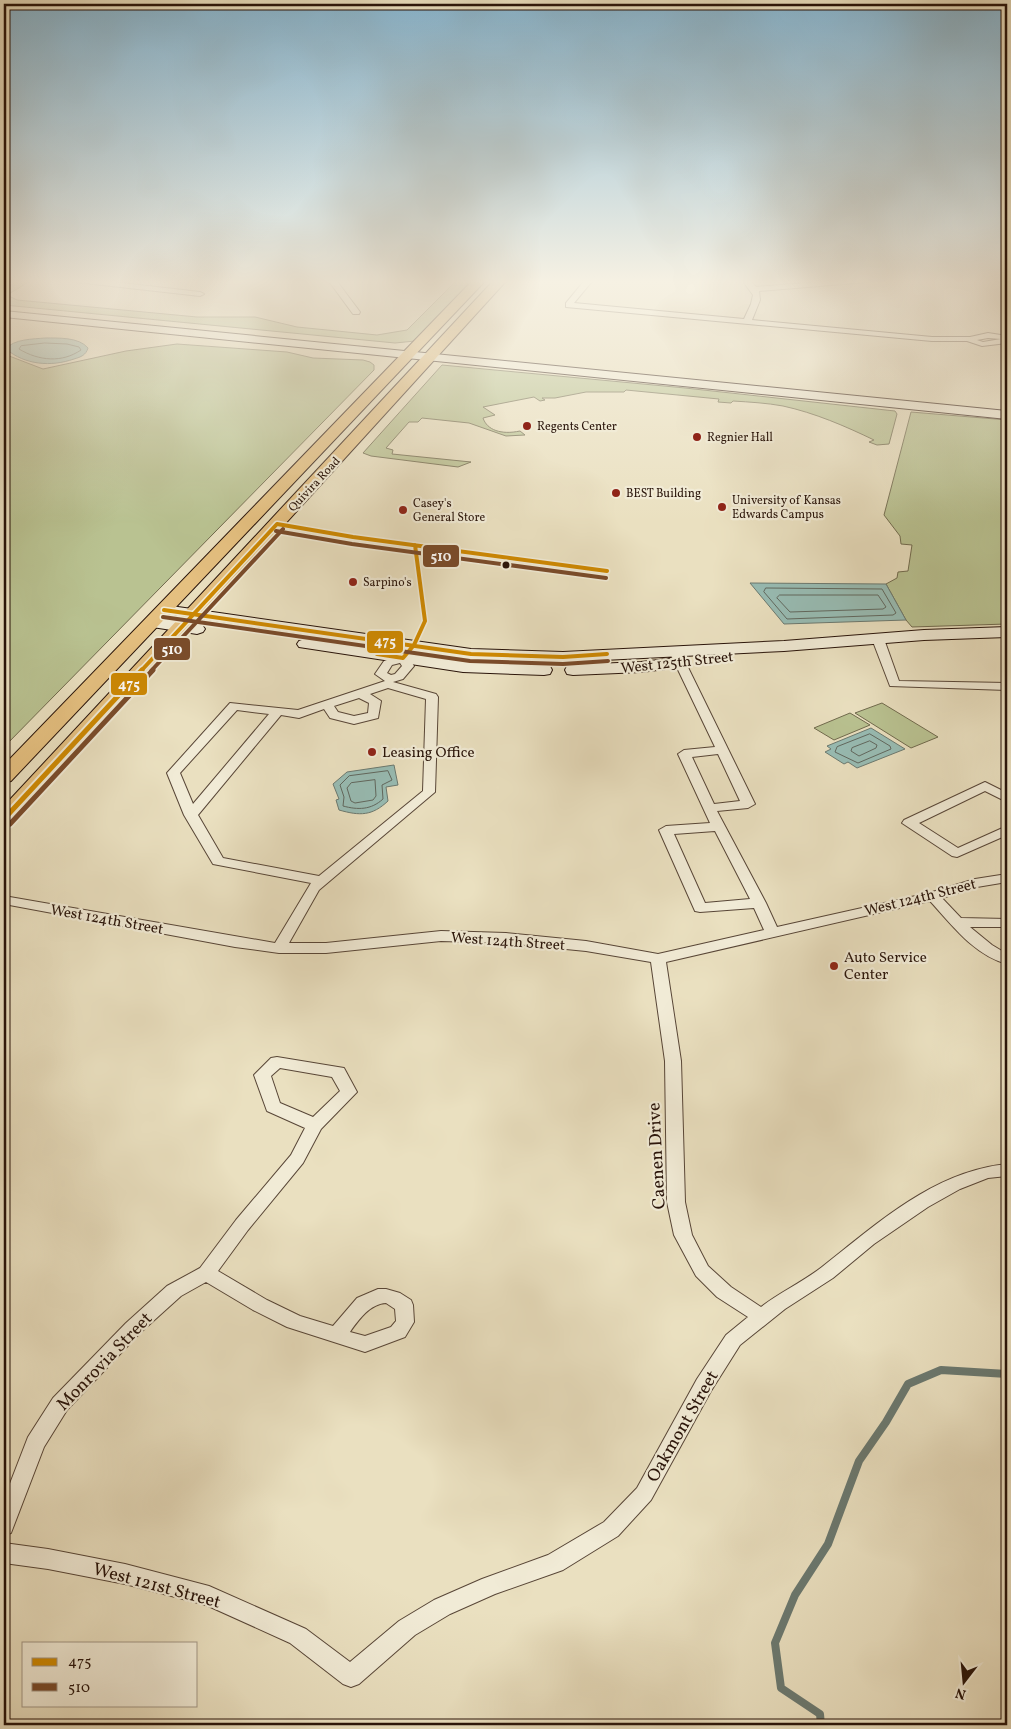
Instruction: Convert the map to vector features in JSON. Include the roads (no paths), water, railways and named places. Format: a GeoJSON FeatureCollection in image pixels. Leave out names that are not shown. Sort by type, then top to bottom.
{"type":"FeatureCollection","features":[{"type":"Feature","properties":{"kind":"main road","name":"Quivira Road"},"geometry":{"type":"LineString","coordinates":[[4,778],[404,361]]}},
{"type":"Feature","properties":{"kind":"main road","name":"Quivira Road"},"geometry":{"type":"LineString","coordinates":[[4,819],[427,361]]}},
{"type":"Feature","properties":{"kind":"main road"},"geometry":{"type":"LineString","coordinates":[[496,361],[1007,415]]}},
{"type":"Feature","properties":{"kind":"main road"},"geometry":{"type":"LineString","coordinates":[[505,361],[1007,407]]}},
{"type":"Feature","properties":{"kind":"main road","name":"West 125th Street"},"geometry":{"type":"LineString","coordinates":[[158,616],[414,645],[471,654],[563,657],[746,655],[784,646],[1007,632]]}},
{"type":"Feature","properties":{"kind":"main road","name":"West 125th Street"},"geometry":{"type":"LineString","coordinates":[[187,620],[463,667],[519,670],[633,667],[677,657]]}},
{"type":"Feature","properties":{"kind":"street"},"geometry":{"type":"LineString","coordinates":[[878,639],[894,684],[1007,687]]}},
{"type":"Feature","properties":{"kind":"street"},"geometry":{"type":"LineString","coordinates":[[322,881],[218,860],[191,815],[173,773],[234,706],[299,714],[399,677],[408,666],[403,658],[414,645]]}},
{"type":"Feature","properties":{"kind":"street"},"geometry":{"type":"LineString","coordinates":[[677,657],[748,804],[709,808]]}},
{"type":"Feature","properties":{"kind":"street"},"geometry":{"type":"LineString","coordinates":[[278,948],[313,888],[430,792],[432,697],[389,681]]}},
{"type":"Feature","properties":{"kind":"street"},"geometry":{"type":"LineString","coordinates":[[327,704],[334,715],[354,720],[374,715],[375,702],[358,693]]}},
{"type":"Feature","properties":{"kind":"street"},"geometry":{"type":"LineString","coordinates":[[191,815],[277,712]]}},
{"type":"Feature","properties":{"kind":"street"},"geometry":{"type":"LineString","coordinates":[[722,750],[684,754],[718,827],[759,903],[772,933]]}},
{"type":"Feature","properties":{"kind":"street"},"geometry":{"type":"LineString","coordinates":[[1007,798],[985,786],[910,823],[957,853],[1007,830]]}},
{"type":"Feature","properties":{"kind":"street"},"geometry":{"type":"LineString","coordinates":[[718,827],[666,830],[700,908],[759,903]]}},
{"type":"Feature","properties":{"kind":"street","name":"West 124th Street"},"geometry":{"type":"LineString","coordinates":[[4,900],[235,942],[278,948],[326,948],[441,936],[506,938],[586,946],[658,959],[933,896],[975,882],[1007,878]]}},
{"type":"Feature","properties":{"kind":"street"},"geometry":{"type":"LineString","coordinates":[[933,896],[993,954],[1007,959]]}},
{"type":"Feature","properties":{"kind":"street"},"geometry":{"type":"LineString","coordinates":[[958,922],[1007,923]]}},
{"type":"Feature","properties":{"kind":"street","name":"Caenen Drive"},"geometry":{"type":"LineString","coordinates":[[658,959],[673,1061],[676,1202],[683,1235],[702,1271],[724,1292],[762,1317]]}},
{"type":"Feature","properties":{"kind":"street","name":"Monrovia Street"},"geometry":{"type":"LineString","coordinates":[[4,1526],[35,1443],[60,1404],[174,1291],[206,1273],[242,1225],[297,1159],[315,1125],[349,1092],[338,1072],[277,1062],[262,1075],[273,1107],[315,1125]]}},
{"type":"Feature","properties":{"kind":"street","name":"Oakmont Street"},"geometry":{"type":"LineString","coordinates":[[351,1676],[407,1628],[442,1607],[490,1586],[555,1564],[611,1529],[644,1494],[704,1385],[733,1340],[778,1304],[827,1273],[868,1240],[922,1202],[954,1184],[988,1172],[1007,1170]]}},
{"type":"Feature","properties":{"kind":"street"},"geometry":{"type":"LineString","coordinates":[[206,1273],[260,1306],[294,1322],[337,1336]]}},
{"type":"Feature","properties":{"kind":"street","name":"West 121st Street"},"geometry":{"type":"LineString","coordinates":[[4,1553],[48,1559],[125,1574],[209,1596],[298,1636],[351,1676]]}},
{"type":"Feature","properties":{"kind":"water"},"geometry":{"type":"Polygon","coordinates":[[[29,361],[69,361],[47,364],[29,361]]]}},
{"type":"Feature","properties":{"kind":"water"},"geometry":{"type":"Polygon","coordinates":[[[750,583],[886,584],[906,620],[784,624],[750,583]]]}},
{"type":"Feature","properties":{"kind":"water"},"geometry":{"type":"Polygon","coordinates":[[[871,728],[905,749],[857,768],[848,762],[844,764],[825,752],[831,749],[827,746],[871,728]]]}},
{"type":"Feature","properties":{"kind":"water"},"geometry":{"type":"Polygon","coordinates":[[[394,765],[398,785],[386,787],[388,801],[382,806],[377,810],[360,814],[339,810],[336,800],[339,799],[333,784],[347,772],[394,765]]]}},
{"type":"Feature","properties":{"kind":"waterway"},"geometry":{"type":"LineString","coordinates":[[821,1725],[820,1714],[781,1688],[775,1643],[795,1595],[828,1544],[859,1461],[886,1422],[908,1384],[941,1370],[1007,1374]]}},
{"type":"Feature","properties":{"kind":"place","name":"Regents Center"},"geometry":{"type":"Point","coordinates":[527,426]}},
{"type":"Feature","properties":{"kind":"place","name":"Regnier Hall"},"geometry":{"type":"Point","coordinates":[697,437]}},
{"type":"Feature","properties":{"kind":"place","name":"BEST Building"},"geometry":{"type":"Point","coordinates":[616,493]}},
{"type":"Feature","properties":{"kind":"place","name":"University of Kansas Edwards Campus"},"geometry":{"type":"Point","coordinates":[722,507]}},
{"type":"Feature","properties":{"kind":"place","name":"Casey's General Store"},"geometry":{"type":"Point","coordinates":[403,510]}},
{"type":"Feature","properties":{"kind":"place","name":"Sarpino's"},"geometry":{"type":"Point","coordinates":[353,582]}},
{"type":"Feature","properties":{"kind":"place","name":"Leasing Office"},"geometry":{"type":"Point","coordinates":[372,752]}},
{"type":"Feature","properties":{"kind":"place","name":"Auto Service Center"},"geometry":{"type":"Point","coordinates":[834,966]}}]}
